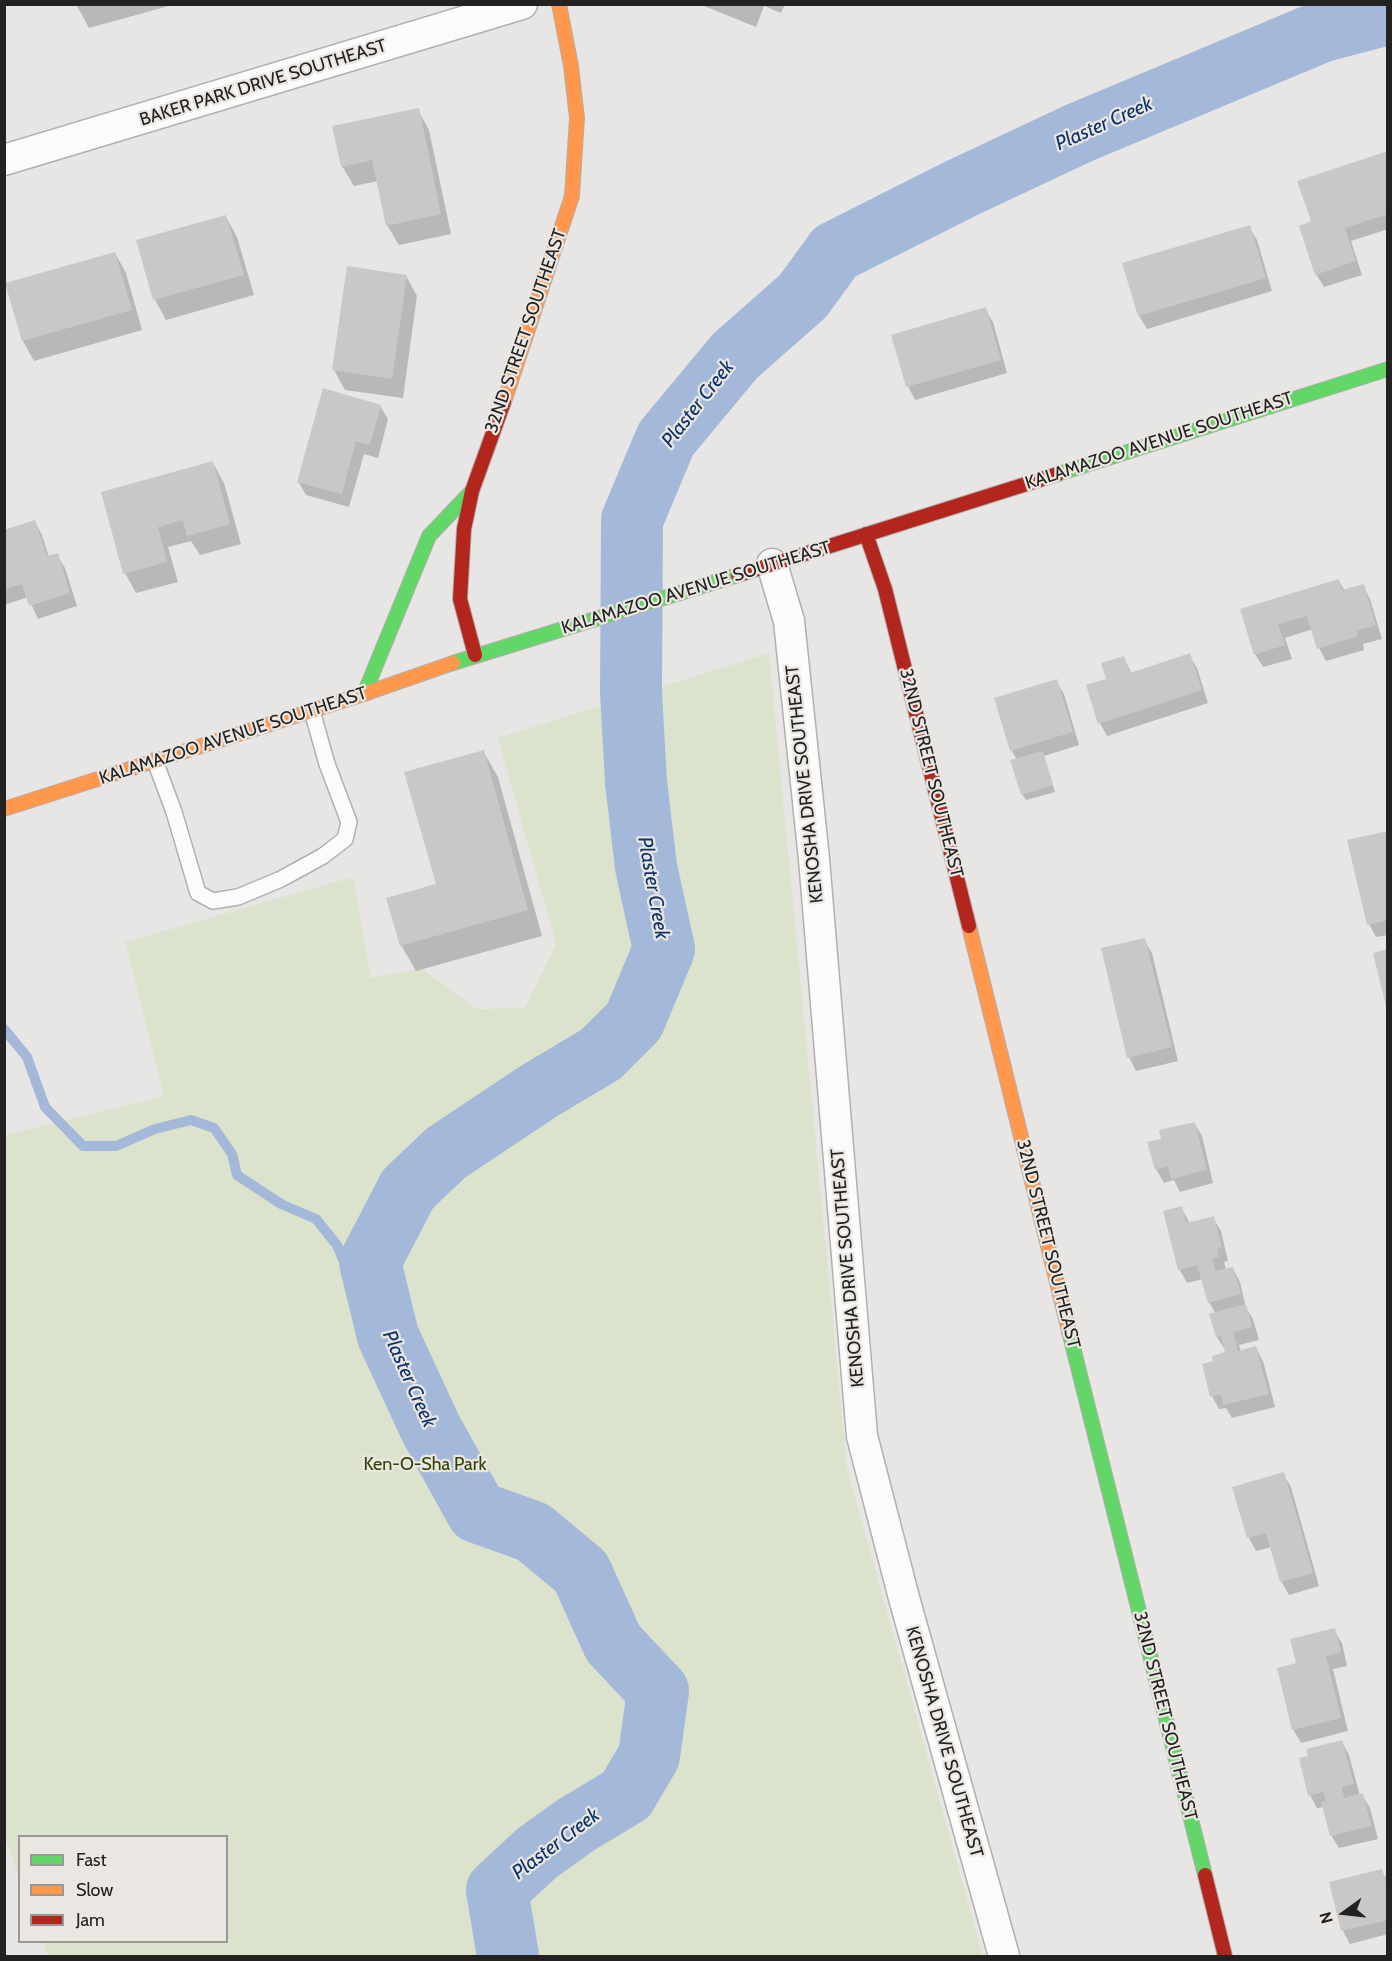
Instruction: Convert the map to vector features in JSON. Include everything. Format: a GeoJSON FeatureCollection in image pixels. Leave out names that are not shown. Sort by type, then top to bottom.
{"type":"FeatureCollection","features":[{"type":"Feature","properties":{"kind":"street","name":"BAKER PARK DRIVE SOUTHEAST"},"geometry":{"type":"LineString","coordinates":[[6,156],[522,4]]}},
{"type":"Feature","properties":{"kind":"street","name":"32ND STREET SOUTHEAST"},"geometry":{"type":"LineString","coordinates":[[475,655],[460,599],[464,529],[472,491],[505,401],[572,196],[577,118],[571,66],[559,4]]}},
{"type":"Feature","properties":{"kind":"street","name":"KALAMAZOO AVENUE SOUTHEAST"},"geometry":{"type":"LineString","coordinates":[[4,809],[364,694],[475,655],[686,592],[1388,369]]}},
{"type":"Feature","properties":{"kind":"street"},"geometry":{"type":"LineString","coordinates":[[364,694],[429,536],[472,491]]}},
{"type":"Feature","properties":{"kind":"street","name":"32ND STREET SOUTHEAST"},"geometry":{"type":"LineString","coordinates":[[866,534],[891,612],[1224,1956]]}},
{"type":"Feature","properties":{"kind":"street","name":"KENOSHA DRIVE SOUTHEAST"},"geometry":{"type":"LineString","coordinates":[[772,564],[789,621],[812,847],[862,1436],[901,1586],[1004,1956]]}},
{"type":"Feature","properties":{"kind":"lane"},"geometry":{"type":"LineString","coordinates":[[155,761],[174,812],[198,892],[213,901],[238,897],[281,879],[323,856],[345,839],[349,822],[327,764],[312,711]]}},
{"type":"Feature","properties":{"kind":"green space","name":"Ken-O-Sha Park"},"geometry":{"type":"Polygon","coordinates":[[[769,653],[847,1468],[983,1956],[48,1956],[43,1943],[228,1943],[228,1835],[18,1835],[18,1875],[5,1837],[5,1135],[164,1096],[125,942],[353,877],[371,978],[422,969],[477,1009],[525,1008],[556,944],[498,738],[769,653]]]}},
{"type":"Feature","properties":{"kind":"building"},"geometry":{"type":"Polygon","coordinates":[[[419,108],[441,214],[386,226],[372,160],[341,167],[332,126],[419,108]]]}},
{"type":"Feature","properties":{"kind":"building"},"geometry":{"type":"Polygon","coordinates":[[[1388,151],[1388,214],[1345,228],[1356,261],[1315,275],[1299,226],[1311,221],[1297,181],[1388,151]]]}},
{"type":"Feature","properties":{"kind":"building"},"geometry":{"type":"Polygon","coordinates":[[[226,215],[244,275],[153,300],[136,240],[226,215]]]}},
{"type":"Feature","properties":{"kind":"building"},"geometry":{"type":"Polygon","coordinates":[[[1250,225],[1266,278],[1138,316],[1122,263],[1250,225]]]}},
{"type":"Feature","properties":{"kind":"building"},"geometry":{"type":"Polygon","coordinates":[[[115,252],[132,310],[22,341],[5,283],[115,252]]]}},
{"type":"Feature","properties":{"kind":"building"},"geometry":{"type":"Polygon","coordinates":[[[347,266],[407,275],[392,379],[332,370],[347,266]]]}},
{"type":"Feature","properties":{"kind":"building"},"geometry":{"type":"Polygon","coordinates":[[[986,307],[1001,360],[906,387],[891,335],[986,307]]]}},
{"type":"Feature","properties":{"kind":"building"},"geometry":{"type":"Polygon","coordinates":[[[323,388],[381,405],[370,445],[356,441],[342,494],[297,482],[323,388]]]}},
{"type":"Feature","properties":{"kind":"building"},"geometry":{"type":"Polygon","coordinates":[[[213,461],[230,524],[187,536],[183,520],[158,527],[167,562],[123,574],[101,492],[213,461]]]}},
{"type":"Feature","properties":{"kind":"building"},"geometry":{"type":"Polygon","coordinates":[[[35,520],[47,556],[58,553],[70,593],[29,606],[22,584],[4,589],[4,530],[35,520]]]}},
{"type":"Feature","properties":{"kind":"building"},"geometry":{"type":"Polygon","coordinates":[[[1339,579],[1342,590],[1364,584],[1376,625],[1356,631],[1358,636],[1317,649],[1307,616],[1278,624],[1285,645],[1254,655],[1240,609],[1339,579]]]}},
{"type":"Feature","properties":{"kind":"building"},"geometry":{"type":"Polygon","coordinates":[[[1190,653],[1202,690],[1098,724],[1086,685],[1106,679],[1101,663],[1124,656],[1130,673],[1190,653]]]}},
{"type":"Feature","properties":{"kind":"building"},"geometry":{"type":"Polygon","coordinates":[[[1057,679],[1073,732],[1010,751],[994,698],[1057,679]]]}},
{"type":"Feature","properties":{"kind":"building"},"geometry":{"type":"Polygon","coordinates":[[[484,750],[528,910],[400,946],[386,898],[436,884],[404,772],[484,750]]]}},
{"type":"Feature","properties":{"kind":"building"},"geometry":{"type":"Polygon","coordinates":[[[1043,751],[1053,785],[1021,795],[1010,760],[1043,751]]]}},
{"type":"Feature","properties":{"kind":"building"},"geometry":{"type":"Polygon","coordinates":[[[1388,831],[1388,920],[1367,925],[1347,840],[1388,831]]]}},
{"type":"Feature","properties":{"kind":"building"},"geometry":{"type":"Polygon","coordinates":[[[1145,938],[1172,1047],[1127,1058],[1101,948],[1145,938]]]}},
{"type":"Feature","properties":{"kind":"building"},"geometry":{"type":"Polygon","coordinates":[[[1388,949],[1388,1011],[1387,1011],[1373,953],[1388,949]]]}},
{"type":"Feature","properties":{"kind":"building"},"geometry":{"type":"Polygon","coordinates":[[[1195,1122],[1207,1170],[1171,1179],[1168,1166],[1155,1170],[1147,1142],[1161,1139],[1159,1130],[1195,1122]]]}},
{"type":"Feature","properties":{"kind":"building"},"geometry":{"type":"Polygon","coordinates":[[[1182,1206],[1186,1223],[1214,1216],[1222,1248],[1217,1249],[1219,1257],[1212,1259],[1216,1271],[1233,1267],[1241,1294],[1208,1303],[1197,1265],[1178,1270],[1163,1211],[1182,1206]]]}},
{"type":"Feature","properties":{"kind":"building"},"geometry":{"type":"Polygon","coordinates":[[[1246,1304],[1252,1327],[1233,1332],[1238,1351],[1256,1346],[1269,1394],[1223,1405],[1221,1394],[1210,1397],[1202,1364],[1213,1361],[1212,1356],[1225,1352],[1221,1336],[1216,1337],[1209,1314],[1246,1304]]]}},
{"type":"Feature","properties":{"kind":"building"},"geometry":{"type":"Polygon","coordinates":[[[1284,1472],[1313,1573],[1280,1582],[1266,1533],[1247,1538],[1232,1487],[1284,1472]]]}},
{"type":"Feature","properties":{"kind":"building"},"geometry":{"type":"Polygon","coordinates":[[[1335,1628],[1341,1652],[1326,1656],[1341,1718],[1292,1730],[1277,1668],[1296,1663],[1290,1639],[1335,1628]]]}},
{"type":"Feature","properties":{"kind":"building"},"geometry":{"type":"Polygon","coordinates":[[[1342,1740],[1354,1784],[1342,1787],[1344,1798],[1363,1793],[1371,1826],[1330,1836],[1321,1802],[1326,1801],[1323,1792],[1308,1796],[1299,1758],[1308,1756],[1306,1749],[1342,1740]]]}},
{"type":"Feature","properties":{"kind":"building"},"geometry":{"type":"Polygon","coordinates":[[[1382,1869],[1388,1890],[1388,1920],[1341,1931],[1329,1882],[1382,1869]]]}},
{"type":"Feature","properties":{"kind":"waterway","name":"Plaster Creek"},"geometry":{"type":"LineString","coordinates":[[508,1956],[497,1890],[537,1853],[576,1825],[626,1795],[649,1756],[658,1691],[613,1643],[581,1572],[533,1532],[477,1512],[431,1429],[388,1336],[370,1262],[408,1189],[446,1153],[539,1091],[601,1054],[634,1021],[664,949],[646,867],[636,782],[631,693],[632,520],[666,439],[735,356],[803,296],[835,252],[962,188],[1079,133],[1323,31],[1388,14]]}},
{"type":"Feature","properties":{"kind":"waterway"},"geometry":{"type":"LineString","coordinates":[[4,1029],[27,1057],[45,1107],[83,1146],[116,1146],[155,1129],[191,1120],[214,1128],[232,1154],[237,1175],[281,1204],[316,1219],[337,1245],[349,1274],[388,1336]]}},
{"type":"Feature","properties":{"kind":"traffic: fast"},"geometry":{"type":"LineString","coordinates":[[1058,474],[1388,369]]}},
{"type":"Feature","properties":{"kind":"traffic: fast"},"geometry":{"type":"LineString","coordinates":[[364,694],[429,536],[472,491]]}},
{"type":"Feature","properties":{"kind":"traffic: fast"},"geometry":{"type":"LineString","coordinates":[[453,663],[738,575]]}},
{"type":"Feature","properties":{"kind":"traffic: fast"},"geometry":{"type":"LineString","coordinates":[[1069,1331],[1205,1875]]}},
{"type":"Feature","properties":{"kind":"traffic: slow"},"geometry":{"type":"LineString","coordinates":[[504,402],[572,196],[577,118],[571,66],[559,4]]}},
{"type":"Feature","properties":{"kind":"traffic: slow"},"geometry":{"type":"LineString","coordinates":[[4,809],[364,694],[453,663]]}},
{"type":"Feature","properties":{"kind":"traffic: slow"},"geometry":{"type":"LineString","coordinates":[[969,926],[1069,1331]]}},
{"type":"Feature","properties":{"kind":"traffic: jam"},"geometry":{"type":"LineString","coordinates":[[475,655],[460,599],[464,529],[472,491],[504,402]]}},
{"type":"Feature","properties":{"kind":"traffic: jam"},"geometry":{"type":"LineString","coordinates":[[738,575],[1058,474]]}},
{"type":"Feature","properties":{"kind":"traffic: jam"},"geometry":{"type":"LineString","coordinates":[[866,534],[885,589],[969,926]]}},
{"type":"Feature","properties":{"kind":"traffic: jam"},"geometry":{"type":"LineString","coordinates":[[1205,1875],[1225,1956]]}}]}
